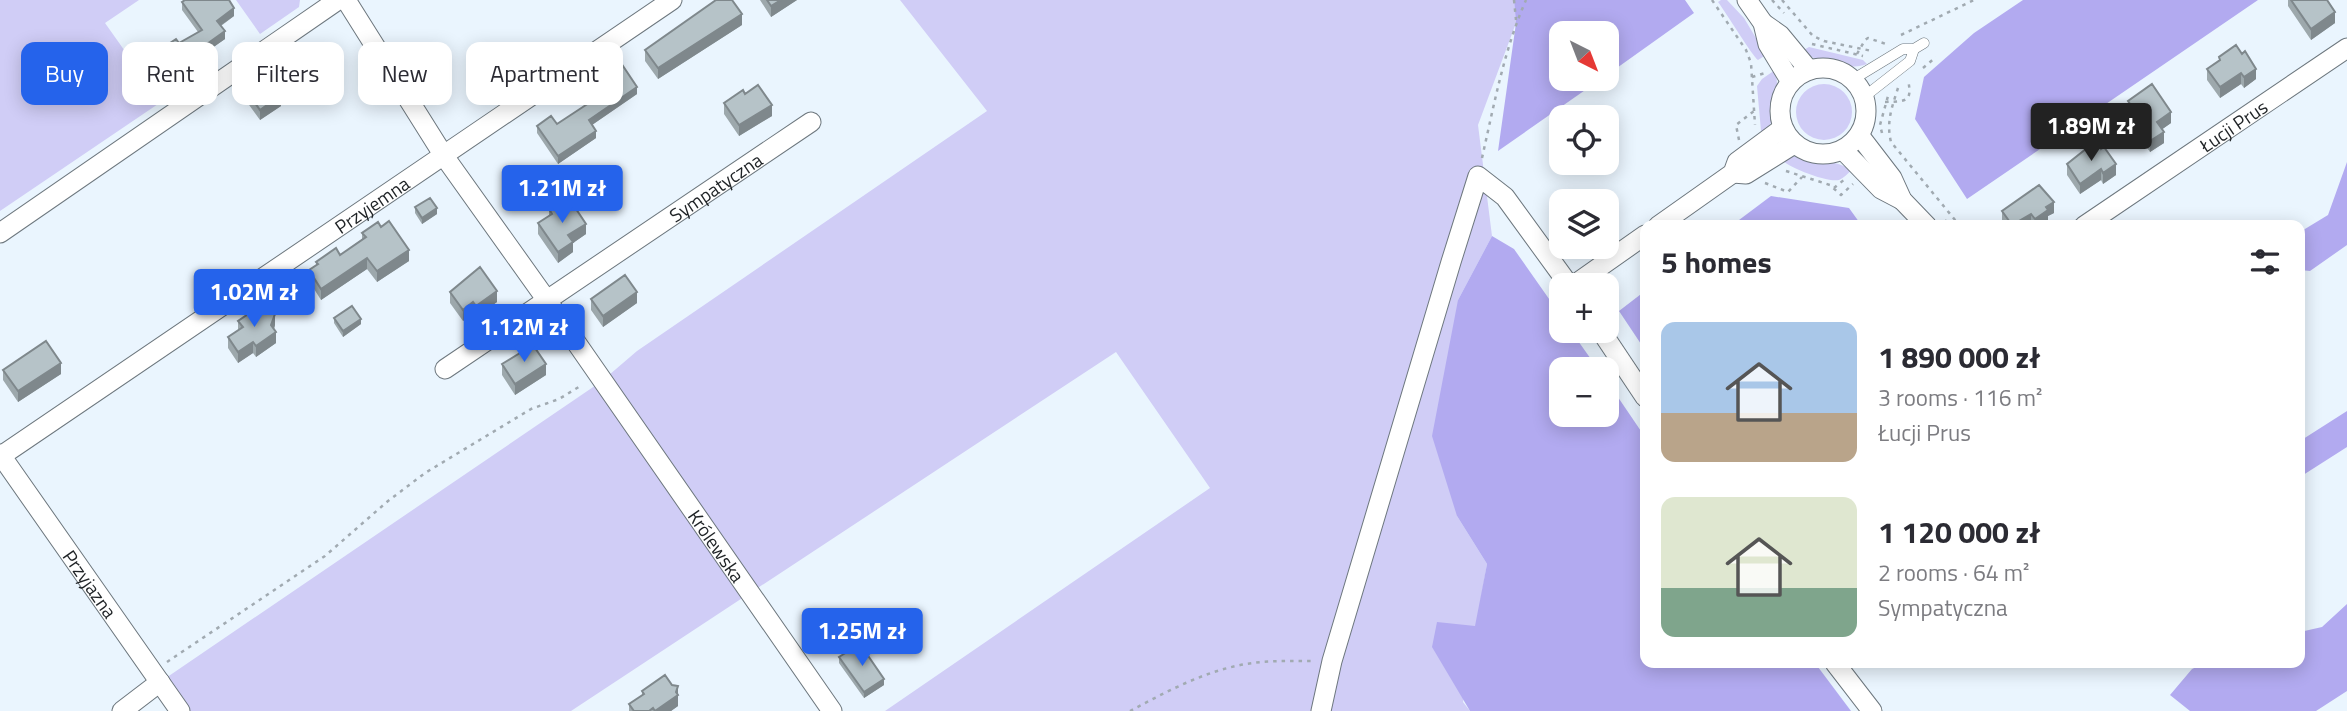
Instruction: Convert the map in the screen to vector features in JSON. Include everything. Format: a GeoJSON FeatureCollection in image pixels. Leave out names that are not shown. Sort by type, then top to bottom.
{"type":"FeatureCollection","features":[{"type":"Feature","properties":{"kind":"street"},"geometry":{"type":"LineString","coordinates":[[0,233],[338,0]]}},
{"type":"Feature","properties":{"kind":"street"},"geometry":{"type":"LineString","coordinates":[[346,0],[444,156]]}},
{"type":"Feature","properties":{"kind":"street","name":"Przyjemna"},"geometry":{"type":"LineString","coordinates":[[1,455],[672,0]]}},
{"type":"Feature","properties":{"kind":"street"},"geometry":{"type":"LineString","coordinates":[[1747,0],[1763,23],[1768,44],[1791,82]]}},
{"type":"Feature","properties":{"kind":"street"},"geometry":{"type":"LineString","coordinates":[[1763,23],[1780,34],[1809,70]]}},
{"type":"Feature","properties":{"kind":"street","name":"Łucji Prus"},"geometry":{"type":"LineString","coordinates":[[2093,220],[2347,48]]}},
{"type":"Feature","properties":{"kind":"street"},"geometry":{"type":"LineString","coordinates":[[1832,69],[1852,80],[1864,97],[1866,110],[1865,123],[1859,135],[1843,150],[1830,154],[1805,151],[1788,136],[1780,116],[1780,104],[1791,82],[1809,70],[1832,69]]}},
{"type":"Feature","properties":{"kind":"street","name":"Sympatyczna"},"geometry":{"type":"LineString","coordinates":[[445,369],[811,122]]}},
{"type":"Feature","properties":{"kind":"street"},"geometry":{"type":"LineString","coordinates":[[1859,135],[1892,178],[1902,200]]}},
{"type":"Feature","properties":{"kind":"street"},"geometry":{"type":"LineString","coordinates":[[1667,220],[1788,136]]}},
{"type":"Feature","properties":{"kind":"street"},"geometry":{"type":"LineString","coordinates":[[1843,150],[1881,189],[1932,220]]}},
{"type":"Feature","properties":{"kind":"street","name":"Królewska"},"geometry":{"type":"LineString","coordinates":[[444,156],[832,711]]}},
{"type":"Feature","properties":{"kind":"street"},"geometry":{"type":"LineString","coordinates":[[1321,711],[1332,664],[1478,176],[1505,197],[1562,273]]}},
{"type":"Feature","properties":{"kind":"street"},"geometry":{"type":"LineString","coordinates":[[1589,273],[1640,238]]}},
{"type":"Feature","properties":{"kind":"street"},"geometry":{"type":"LineString","coordinates":[[1609,343],[1640,390]]}},
{"type":"Feature","properties":{"kind":"street","name":"Przyjazna"},"geometry":{"type":"LineString","coordinates":[[1,455],[180,711]]}},
{"type":"Feature","properties":{"kind":"street"},"geometry":{"type":"LineString","coordinates":[[1839,668],[1872,711]]}},
{"type":"Feature","properties":{"kind":"street"},"geometry":{"type":"LineString","coordinates":[[122,711],[156,676]]}},
{"type":"Feature","properties":{"kind":"lane"},"geometry":{"type":"LineString","coordinates":[[1852,80],[1903,49],[1914,49],[1924,43]]}},
{"type":"Feature","properties":{"kind":"lane"},"geometry":{"type":"LineString","coordinates":[[1864,97],[1905,66],[1914,49]]}},
{"type":"Feature","properties":{"kind":"path"},"geometry":{"type":"LineString","coordinates":[[1514,0],[1516,23]]}},
{"type":"Feature","properties":{"kind":"path"},"geometry":{"type":"LineString","coordinates":[[1478,176],[1516,23],[1526,0]]}},
{"type":"Feature","properties":{"kind":"path"},"geometry":{"type":"LineString","coordinates":[[1712,0],[1746,50],[1751,62],[1755,130]]}},
{"type":"Feature","properties":{"kind":"path"},"geometry":{"type":"LineString","coordinates":[[1772,0],[1790,20]]}},
{"type":"Feature","properties":{"kind":"path"},"geometry":{"type":"LineString","coordinates":[[1782,0],[1813,36],[1874,52],[1878,57]]}},
{"type":"Feature","properties":{"kind":"path"},"geometry":{"type":"LineString","coordinates":[[1915,27],[1974,0]]}},
{"type":"Feature","properties":{"kind":"path"},"geometry":{"type":"LineString","coordinates":[[1857,55],[1865,40],[1872,38],[1903,49]]}},
{"type":"Feature","properties":{"kind":"path"},"geometry":{"type":"LineString","coordinates":[[1808,42],[1821,48],[1866,57]]}},
{"type":"Feature","properties":{"kind":"path"},"geometry":{"type":"LineString","coordinates":[[1885,102],[1904,101],[1909,98],[1911,93],[1905,66]]}},
{"type":"Feature","properties":{"kind":"path"},"geometry":{"type":"LineString","coordinates":[[1894,81],[1898,87],[1888,129],[1891,142],[1955,220]]}},
{"type":"Feature","properties":{"kind":"path"},"geometry":{"type":"LineString","coordinates":[[1883,141],[1880,125],[1889,93]]}},
{"type":"Feature","properties":{"kind":"path"},"geometry":{"type":"LineString","coordinates":[[1754,111],[1736,125],[1741,168],[1788,192],[1802,176]]}},
{"type":"Feature","properties":{"kind":"path"},"geometry":{"type":"LineString","coordinates":[[1780,169],[1830,185],[1841,195]]}},
{"type":"Feature","properties":{"kind":"path"},"geometry":{"type":"LineString","coordinates":[[156,676],[325,556],[425,473],[531,408],[559,400],[598,375]]}},
{"type":"Feature","properties":{"kind":"path"},"geometry":{"type":"LineString","coordinates":[[1130,711],[1203,676],[1237,666],[1266,661],[1332,664]]}},
{"type":"Feature","properties":{"kind":"shaded area"},"geometry":{"type":"Polygon","coordinates":[[[0,0],[139,0],[105,23],[122,47],[122,105],[157,105],[0,211],[0,0]]]}},
{"type":"Feature","properties":{"kind":"shaded area"},"geometry":{"type":"Polygon","coordinates":[[[236,0],[300,0],[299,7],[260,34],[236,0]]]}},
{"type":"Feature","properties":{"kind":"shaded area"},"geometry":{"type":"Polygon","coordinates":[[[900,0],[1514,0],[1516,23],[1478,125],[1492,236],[1458,300],[1457,516],[1487,564],[1463,702],[1470,711],[885,711],[1210,488],[1116,352],[571,711],[180,711],[160,682],[602,381],[637,351],[987,111],[900,0]]]}},
{"type":"Feature","properties":{"kind":"shaded area"},"geometry":{"type":"Polygon","coordinates":[[[1514,0],[1685,0],[1694,13],[1619,66],[1619,21],[1549,21],[1549,91],[1584,91],[1564,105],[1549,105],[1549,115],[1498,151],[1516,23],[1514,0]]]}},
{"type":"Feature","properties":{"kind":"shaded area"},"geometry":{"type":"Polygon","coordinates":[[[1727,0],[1744,18],[1766,55],[1758,60],[1755,57],[1718,2],[1727,0]]]}},
{"type":"Feature","properties":{"kind":"shaded area"},"geometry":{"type":"Polygon","coordinates":[[[2023,0],[2258,0],[1967,199],[1915,119],[1924,77],[1974,33],[2023,0]]]}},
{"type":"Feature","properties":{"kind":"shaded area"},"geometry":{"type":"Polygon","coordinates":[[[1809,47],[1863,60],[1867,64],[1851,67],[1825,62],[1802,51],[1809,47]]]}},
{"type":"Feature","properties":{"kind":"shaded area"},"geometry":{"type":"Polygon","coordinates":[[[1775,70],[1776,104],[1772,120],[1764,134],[1761,131],[1757,86],[1775,70]]]}},
{"type":"Feature","properties":{"kind":"shaded area"},"geometry":{"type":"Polygon","coordinates":[[[1824,84],[1839,89],[1847,97],[1852,112],[1847,127],[1839,135],[1824,140],[1809,135],[1801,127],[1796,112],[1801,97],[1809,89],[1824,84]]]}},
{"type":"Feature","properties":{"kind":"shaded area"},"geometry":{"type":"Polygon","coordinates":[[[1797,156],[1833,162],[1852,170],[1839,180],[1826,179],[1808,174],[1781,159],[1797,156]]]}},
{"type":"Feature","properties":{"kind":"shaded area"},"geometry":{"type":"Polygon","coordinates":[[[2347,162],[2347,245],[2310,271],[2305,270],[2305,229],[2328,215],[2347,162]]]}},
{"type":"Feature","properties":{"kind":"shaded area"},"geometry":{"type":"Polygon","coordinates":[[[1771,196],[1849,208],[1858,220],[1739,220],[1771,196]]]}},
{"type":"Feature","properties":{"kind":"shaded area"},"geometry":{"type":"Polygon","coordinates":[[[1492,236],[1514,249],[1549,299],[1549,343],[1580,343],[1589,357],[1549,357],[1549,427],[1619,427],[1619,399],[1640,430],[1640,668],[1819,668],[1851,711],[1470,711],[1432,647],[1437,622],[1475,626],[1487,564],[1457,516],[1432,436],[1458,300],[1492,236]]]}},
{"type":"Feature","properties":{"kind":"shaded area"},"geometry":{"type":"Polygon","coordinates":[[[1640,295],[1640,342],[1619,311],[1640,295]]]}},
{"type":"Feature","properties":{"kind":"shaded area"},"geometry":{"type":"Polygon","coordinates":[[[2347,411],[2347,447],[2305,474],[2305,438],[2347,411]]]}},
{"type":"Feature","properties":{"kind":"shaded area"},"geometry":{"type":"Polygon","coordinates":[[[2347,604],[2347,691],[2316,711],[2190,711],[2170,695],[2194,668],[2305,668],[2305,631],[2322,627],[2347,604]]]}},
{"type":"Feature","properties":{"kind":"building"},"geometry":{"type":"Polygon","coordinates":[[[229,0],[234,8],[217,21],[225,31],[210,42],[181,42],[202,30],[182,2],[229,0]]]}},
{"type":"Feature","properties":{"kind":"building"},"geometry":{"type":"Polygon","coordinates":[[[716,0],[732,0],[742,14],[658,68],[645,50],[716,0]]]}},
{"type":"Feature","properties":{"kind":"building"},"geometry":{"type":"Polygon","coordinates":[[[767,0],[781,0],[771,6],[767,0]]]}},
{"type":"Feature","properties":{"kind":"building"},"geometry":{"type":"Polygon","coordinates":[[[2291,0],[2327,0],[2335,12],[2311,29],[2291,0]]]}},
{"type":"Feature","properties":{"kind":"building"},"geometry":{"type":"Polygon","coordinates":[[[2236,45],[2242,54],[2245,51],[2256,69],[2244,77],[2241,73],[2220,87],[2207,69],[2236,45]]]}},
{"type":"Feature","properties":{"kind":"building"},"geometry":{"type":"Polygon","coordinates":[[[623,66],[637,87],[623,97],[623,66]]]}},
{"type":"Feature","properties":{"kind":"building"},"geometry":{"type":"Polygon","coordinates":[[[2152,84],[2171,112],[2157,122],[2164,132],[2150,141],[2138,124],[2142,121],[2128,101],[2152,84]]]}},
{"type":"Feature","properties":{"kind":"building"},"geometry":{"type":"Polygon","coordinates":[[[758,85],[772,105],[739,125],[724,103],[743,90],[745,94],[758,85]]]}},
{"type":"Feature","properties":{"kind":"building"},"geometry":{"type":"Polygon","coordinates":[[[586,105],[611,105],[589,120],[596,131],[558,156],[537,126],[551,116],[557,124],[586,105]]]}},
{"type":"Feature","properties":{"kind":"building"},"geometry":{"type":"Polygon","coordinates":[[[2096,141],[2116,164],[2103,173],[2101,169],[2080,184],[2067,164],[2096,141]]]}},
{"type":"Feature","properties":{"kind":"building"},"geometry":{"type":"Polygon","coordinates":[[[2039,185],[2054,202],[2035,219],[2031,214],[2021,220],[2008,220],[2002,211],[2039,185]]]}},
{"type":"Feature","properties":{"kind":"building"},"geometry":{"type":"Polygon","coordinates":[[[430,198],[437,208],[422,218],[415,207],[430,198]]]}},
{"type":"Feature","properties":{"kind":"building"},"geometry":{"type":"Polygon","coordinates":[[[562,199],[569,210],[574,206],[586,224],[568,235],[573,242],[558,252],[538,223],[552,214],[549,209],[562,199]]]}},
{"type":"Feature","properties":{"kind":"building"},"geometry":{"type":"Polygon","coordinates":[[[389,221],[409,250],[377,271],[367,258],[321,289],[309,270],[318,264],[316,262],[336,248],[340,255],[366,237],[362,233],[378,222],[381,227],[389,221]]]}},
{"type":"Feature","properties":{"kind":"building"},"geometry":{"type":"Polygon","coordinates":[[[480,267],[497,291],[476,306],[473,302],[463,310],[450,292],[480,267]]]}},
{"type":"Feature","properties":{"kind":"building"},"geometry":{"type":"Polygon","coordinates":[[[625,275],[637,292],[603,316],[591,299],[625,275]]]}},
{"type":"Feature","properties":{"kind":"building"},"geometry":{"type":"Polygon","coordinates":[[[263,304],[269,313],[275,314],[271,325],[276,332],[256,346],[253,342],[238,352],[228,337],[243,327],[238,321],[263,304]]]}},
{"type":"Feature","properties":{"kind":"building"},"geometry":{"type":"Polygon","coordinates":[[[352,306],[361,319],[343,331],[334,318],[352,306]]]}},
{"type":"Feature","properties":{"kind":"building"},"geometry":{"type":"Polygon","coordinates":[[[46,341],[61,363],[18,391],[3,370],[46,341]]]}},
{"type":"Feature","properties":{"kind":"building"},"geometry":{"type":"Polygon","coordinates":[[[533,345],[546,364],[515,384],[502,364],[533,345]]]}},
{"type":"Feature","properties":{"kind":"building"},"geometry":{"type":"Polygon","coordinates":[[[860,644],[884,679],[864,692],[839,657],[860,644]]]}},
{"type":"Feature","properties":{"kind":"building"},"geometry":{"type":"Polygon","coordinates":[[[665,675],[672,685],[678,686],[678,695],[655,711],[653,708],[649,711],[634,711],[629,704],[665,675]]]}}]}
